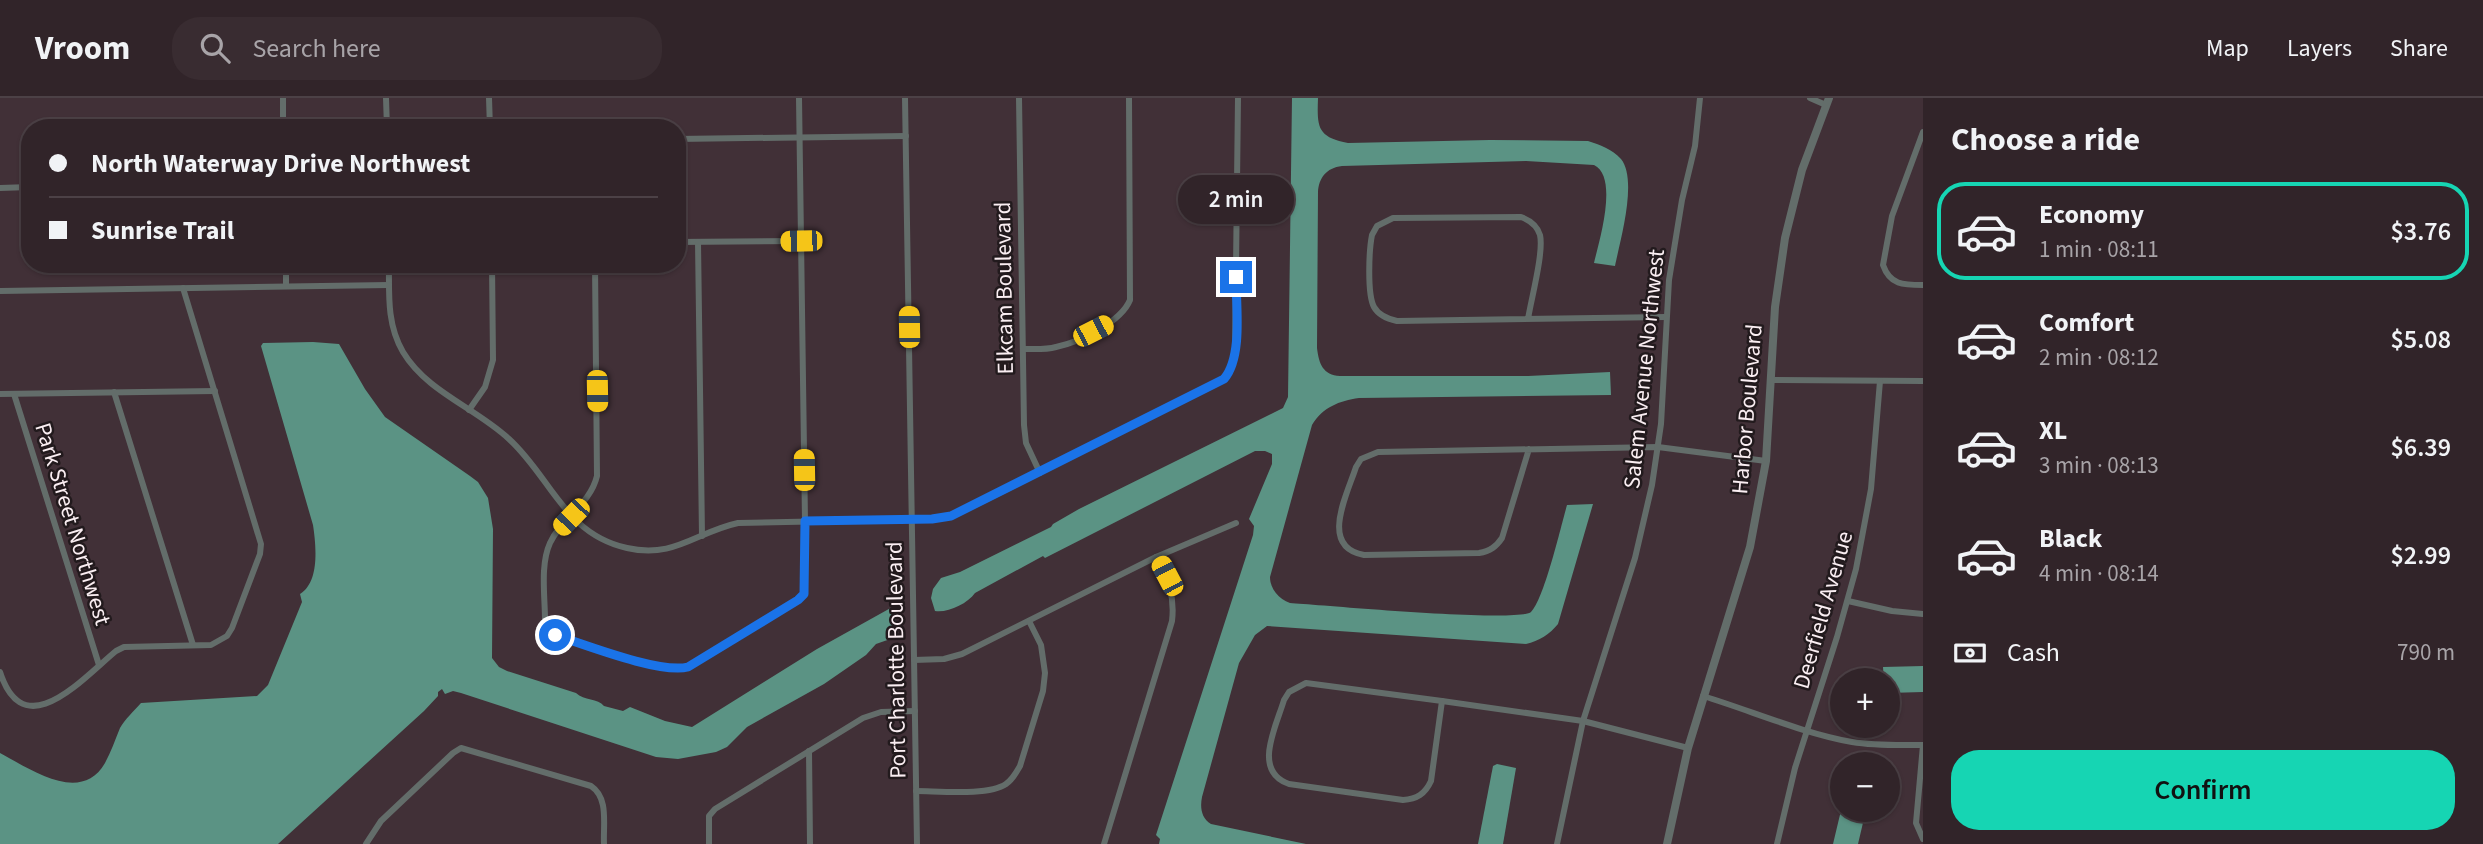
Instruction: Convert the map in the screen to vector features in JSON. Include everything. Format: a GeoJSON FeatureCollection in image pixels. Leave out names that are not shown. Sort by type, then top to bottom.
{"type":"FeatureCollection","features":[{"type":"Feature","properties":{"kind":"street"},"geometry":{"type":"LineString","coordinates":[[283,98],[284,119]]}},
{"type":"Feature","properties":{"kind":"street"},"geometry":{"type":"LineString","coordinates":[[386,98],[387,119]]}},
{"type":"Feature","properties":{"kind":"street"},"geometry":{"type":"LineString","coordinates":[[489,98],[490,119]]}},
{"type":"Feature","properties":{"kind":"street"},"geometry":{"type":"LineString","coordinates":[[595,273],[597,476],[591,494],[554,536],[546,553],[545,620],[548,629],[555,635],[670,670],[688,667],[804,594],[799,98]]}},
{"type":"Feature","properties":{"kind":"street","name":"Port Charlotte Boulevard"},"geometry":{"type":"LineString","coordinates":[[905,98],[917,844]]}},
{"type":"Feature","properties":{"kind":"street","name":"Elkcam Boulevard"},"geometry":{"type":"LineString","coordinates":[[1019,98],[1024,434],[1029,452],[1040,473]]}},
{"type":"Feature","properties":{"kind":"street"},"geometry":{"type":"LineString","coordinates":[[1023,349],[1046,349],[1073,341],[1120,316],[1130,300],[1129,98]]}},
{"type":"Feature","properties":{"kind":"street"},"geometry":{"type":"LineString","coordinates":[[389,273],[392,323],[404,353],[425,378],[502,433],[523,453],[571,517],[605,541],[636,550],[669,549],[738,523],[941,518],[960,513],[1040,473],[1216,384],[1230,372],[1235,354],[1237,98]]}},
{"type":"Feature","properties":{"kind":"street","name":"Salem Avenue Northwest"},"geometry":{"type":"LineString","coordinates":[[1557,844],[1583,721],[1645,522],[1658,447],[1666,317],[1675,239],[1698,128],[1700,98]]}},
{"type":"Feature","properties":{"kind":"street"},"geometry":{"type":"LineString","coordinates":[[1810,98],[1827,101]]}},
{"type":"Feature","properties":{"kind":"street","name":"Harbor Boulevard"},"geometry":{"type":"LineString","coordinates":[[1667,844],[1688,748],[1743,575],[1759,504],[1766,461],[1775,307],[1785,238],[1802,170],[1827,101]]}},
{"type":"Feature","properties":{"kind":"street"},"geometry":{"type":"LineString","coordinates":[[1923,132],[1892,216],[1883,265],[1892,281],[1900,285],[1923,285]]}},
{"type":"Feature","properties":{"kind":"street"},"geometry":{"type":"LineString","coordinates":[[686,139],[906,136]]}},
{"type":"Feature","properties":{"kind":"street"},"geometry":{"type":"LineString","coordinates":[[0,188],[21,187]]}},
{"type":"Feature","properties":{"kind":"street"},"geometry":{"type":"LineString","coordinates":[[1528,319],[1540,245],[1536,227],[1529,220],[1521,217],[1393,218],[1377,226],[1372,235],[1371,298],[1380,314],[1388,319],[1528,319],[1666,317]]}},
{"type":"Feature","properties":{"kind":"street"},"geometry":{"type":"LineString","coordinates":[[686,242],[801,241]]}},
{"type":"Feature","properties":{"kind":"street"},"geometry":{"type":"LineString","coordinates":[[698,242],[702,536]]}},
{"type":"Feature","properties":{"kind":"street"},"geometry":{"type":"LineString","coordinates":[[285,273],[286,286]]}},
{"type":"Feature","properties":{"kind":"street"},"geometry":{"type":"LineString","coordinates":[[470,410],[485,387],[491,369],[492,273]]}},
{"type":"Feature","properties":{"kind":"street"},"geometry":{"type":"LineString","coordinates":[[0,291],[389,285]]}},
{"type":"Feature","properties":{"kind":"street"},"geometry":{"type":"LineString","coordinates":[[0,671],[8,691],[14,698],[22,704],[40,706],[57,699],[124,647],[211,645],[227,636],[260,554],[261,544],[183,288]]}},
{"type":"Feature","properties":{"kind":"street"},"geometry":{"type":"LineString","coordinates":[[1772,380],[1923,381]]}},
{"type":"Feature","properties":{"kind":"street","name":"Deerfield Avenue"},"geometry":{"type":"LineString","coordinates":[[1777,844],[1806,730],[1848,601],[1871,489],[1880,381]]}},
{"type":"Feature","properties":{"kind":"street"},"geometry":{"type":"LineString","coordinates":[[0,394],[215,391]]}},
{"type":"Feature","properties":{"kind":"street"},"geometry":{"type":"LineString","coordinates":[[114,392],[193,645]]}},
{"type":"Feature","properties":{"kind":"street","name":"Park Street Northwest"},"geometry":{"type":"LineString","coordinates":[[14,394],[99,665]]}},
{"type":"Feature","properties":{"kind":"street"},"geometry":{"type":"LineString","coordinates":[[1529,449],[1502,538],[1489,551],[1364,555],[1346,549],[1340,541],[1338,523],[1356,467],[1361,459],[1378,452],[1529,449],[1658,447],[1766,461]]}},
{"type":"Feature","properties":{"kind":"street"},"geometry":{"type":"LineString","coordinates":[[914,660],[944,659],[962,654],[1156,557],[1236,523]]}},
{"type":"Feature","properties":{"kind":"street"},"geometry":{"type":"LineString","coordinates":[[1104,844],[1172,621],[1171,587],[1156,557]]}},
{"type":"Feature","properties":{"kind":"street"},"geometry":{"type":"LineString","coordinates":[[1848,601],[1892,611],[1923,614]]}},
{"type":"Feature","properties":{"kind":"street"},"geometry":{"type":"LineString","coordinates":[[916,791],[990,790],[1008,783],[1014,777],[1020,766],[1044,682],[1043,654],[1029,621]]}},
{"type":"Feature","properties":{"kind":"street"},"geometry":{"type":"LineString","coordinates":[[1442,701],[1431,780],[1427,789],[1412,800],[1289,784],[1280,781],[1269,767],[1268,758],[1284,700],[1297,686],[1306,683],[1442,701],[1583,721],[1688,748]]}},
{"type":"Feature","properties":{"kind":"street"},"geometry":{"type":"LineString","coordinates":[[1703,696],[1806,730],[1869,744],[1923,745],[1916,822],[1923,839]]}},
{"type":"Feature","properties":{"kind":"street"},"geometry":{"type":"LineString","coordinates":[[709,844],[709,816],[715,809],[872,715],[915,710]]}},
{"type":"Feature","properties":{"kind":"street"},"geometry":{"type":"LineString","coordinates":[[366,844],[381,821],[461,748],[591,786],[599,791],[603,799],[604,844]]}},
{"type":"Feature","properties":{"kind":"street"},"geometry":{"type":"LineString","coordinates":[[809,751],[810,844]]}},
{"type":"Feature","properties":{"kind":"shaded area"},"geometry":{"type":"Polygon","coordinates":[[[1292,98],[1318,98],[1321,129],[1330,138],[1348,143],[1588,141],[1610,150],[1621,159],[1626,169],[1628,195],[1615,266],[1594,263],[1603,225],[1606,195],[1601,172],[1594,165],[1526,161],[1342,166],[1324,174],[1318,192],[1317,348],[1321,364],[1326,371],[1340,376],[1528,376],[1610,372],[1611,395],[1359,398],[1332,406],[1312,425],[1270,577],[1276,593],[1290,603],[1377,610],[1492,616],[1531,612],[1547,578],[1567,505],[1593,504],[1558,624],[1535,641],[1526,644],[1267,626],[1255,635],[1239,663],[1202,797],[1202,812],[1211,824],[1306,844],[1159,844],[1160,839],[1156,835],[1253,535],[1254,526],[1249,519],[1272,464],[1272,454],[1255,451],[1045,558],[1043,556],[975,593],[957,607],[935,611],[931,598],[933,589],[941,578],[960,572],[1051,527],[1079,509],[1283,408],[1288,397],[1292,98]]]}},
{"type":"Feature","properties":{"kind":"shaded area"},"geometry":{"type":"Polygon","coordinates":[[[263,343],[339,344],[385,417],[478,482],[488,498],[493,529],[492,658],[499,667],[576,693],[604,706],[623,711],[630,707],[665,721],[692,727],[817,649],[896,605],[896,637],[876,644],[866,655],[824,684],[747,727],[727,747],[716,752],[678,759],[656,757],[461,693],[453,691],[445,694],[442,689],[424,711],[278,844],[0,844],[0,753],[55,780],[69,783],[83,781],[95,775],[105,763],[120,728],[141,703],[257,696],[268,685],[302,602],[300,594],[311,581],[315,552],[313,525],[261,346],[263,343]]]}},
{"type":"Feature","properties":{"kind":"shaded area"},"geometry":{"type":"Polygon","coordinates":[[[1923,666],[1923,692],[1900,693],[1900,668],[1883,667],[1923,666]]]}},
{"type":"Feature","properties":{"kind":"shaded area"},"geometry":{"type":"Polygon","coordinates":[[[1497,764],[1516,768],[1503,844],[1478,844],[1493,766],[1497,764]]]}},
{"type":"Feature","properties":{"kind":"shaded area"},"geometry":{"type":"Polygon","coordinates":[[[1838,822],[1863,822],[1858,844],[1833,844],[1838,822]]]}},
{"type":"Feature","properties":{"kind":"route"},"geometry":{"type":"LineString","coordinates":[[555,635],[661,668],[670,670],[688,667],[804,594],[805,521],[932,519],[960,513],[1224,379],[1234,363],[1236,277]]}}]}
